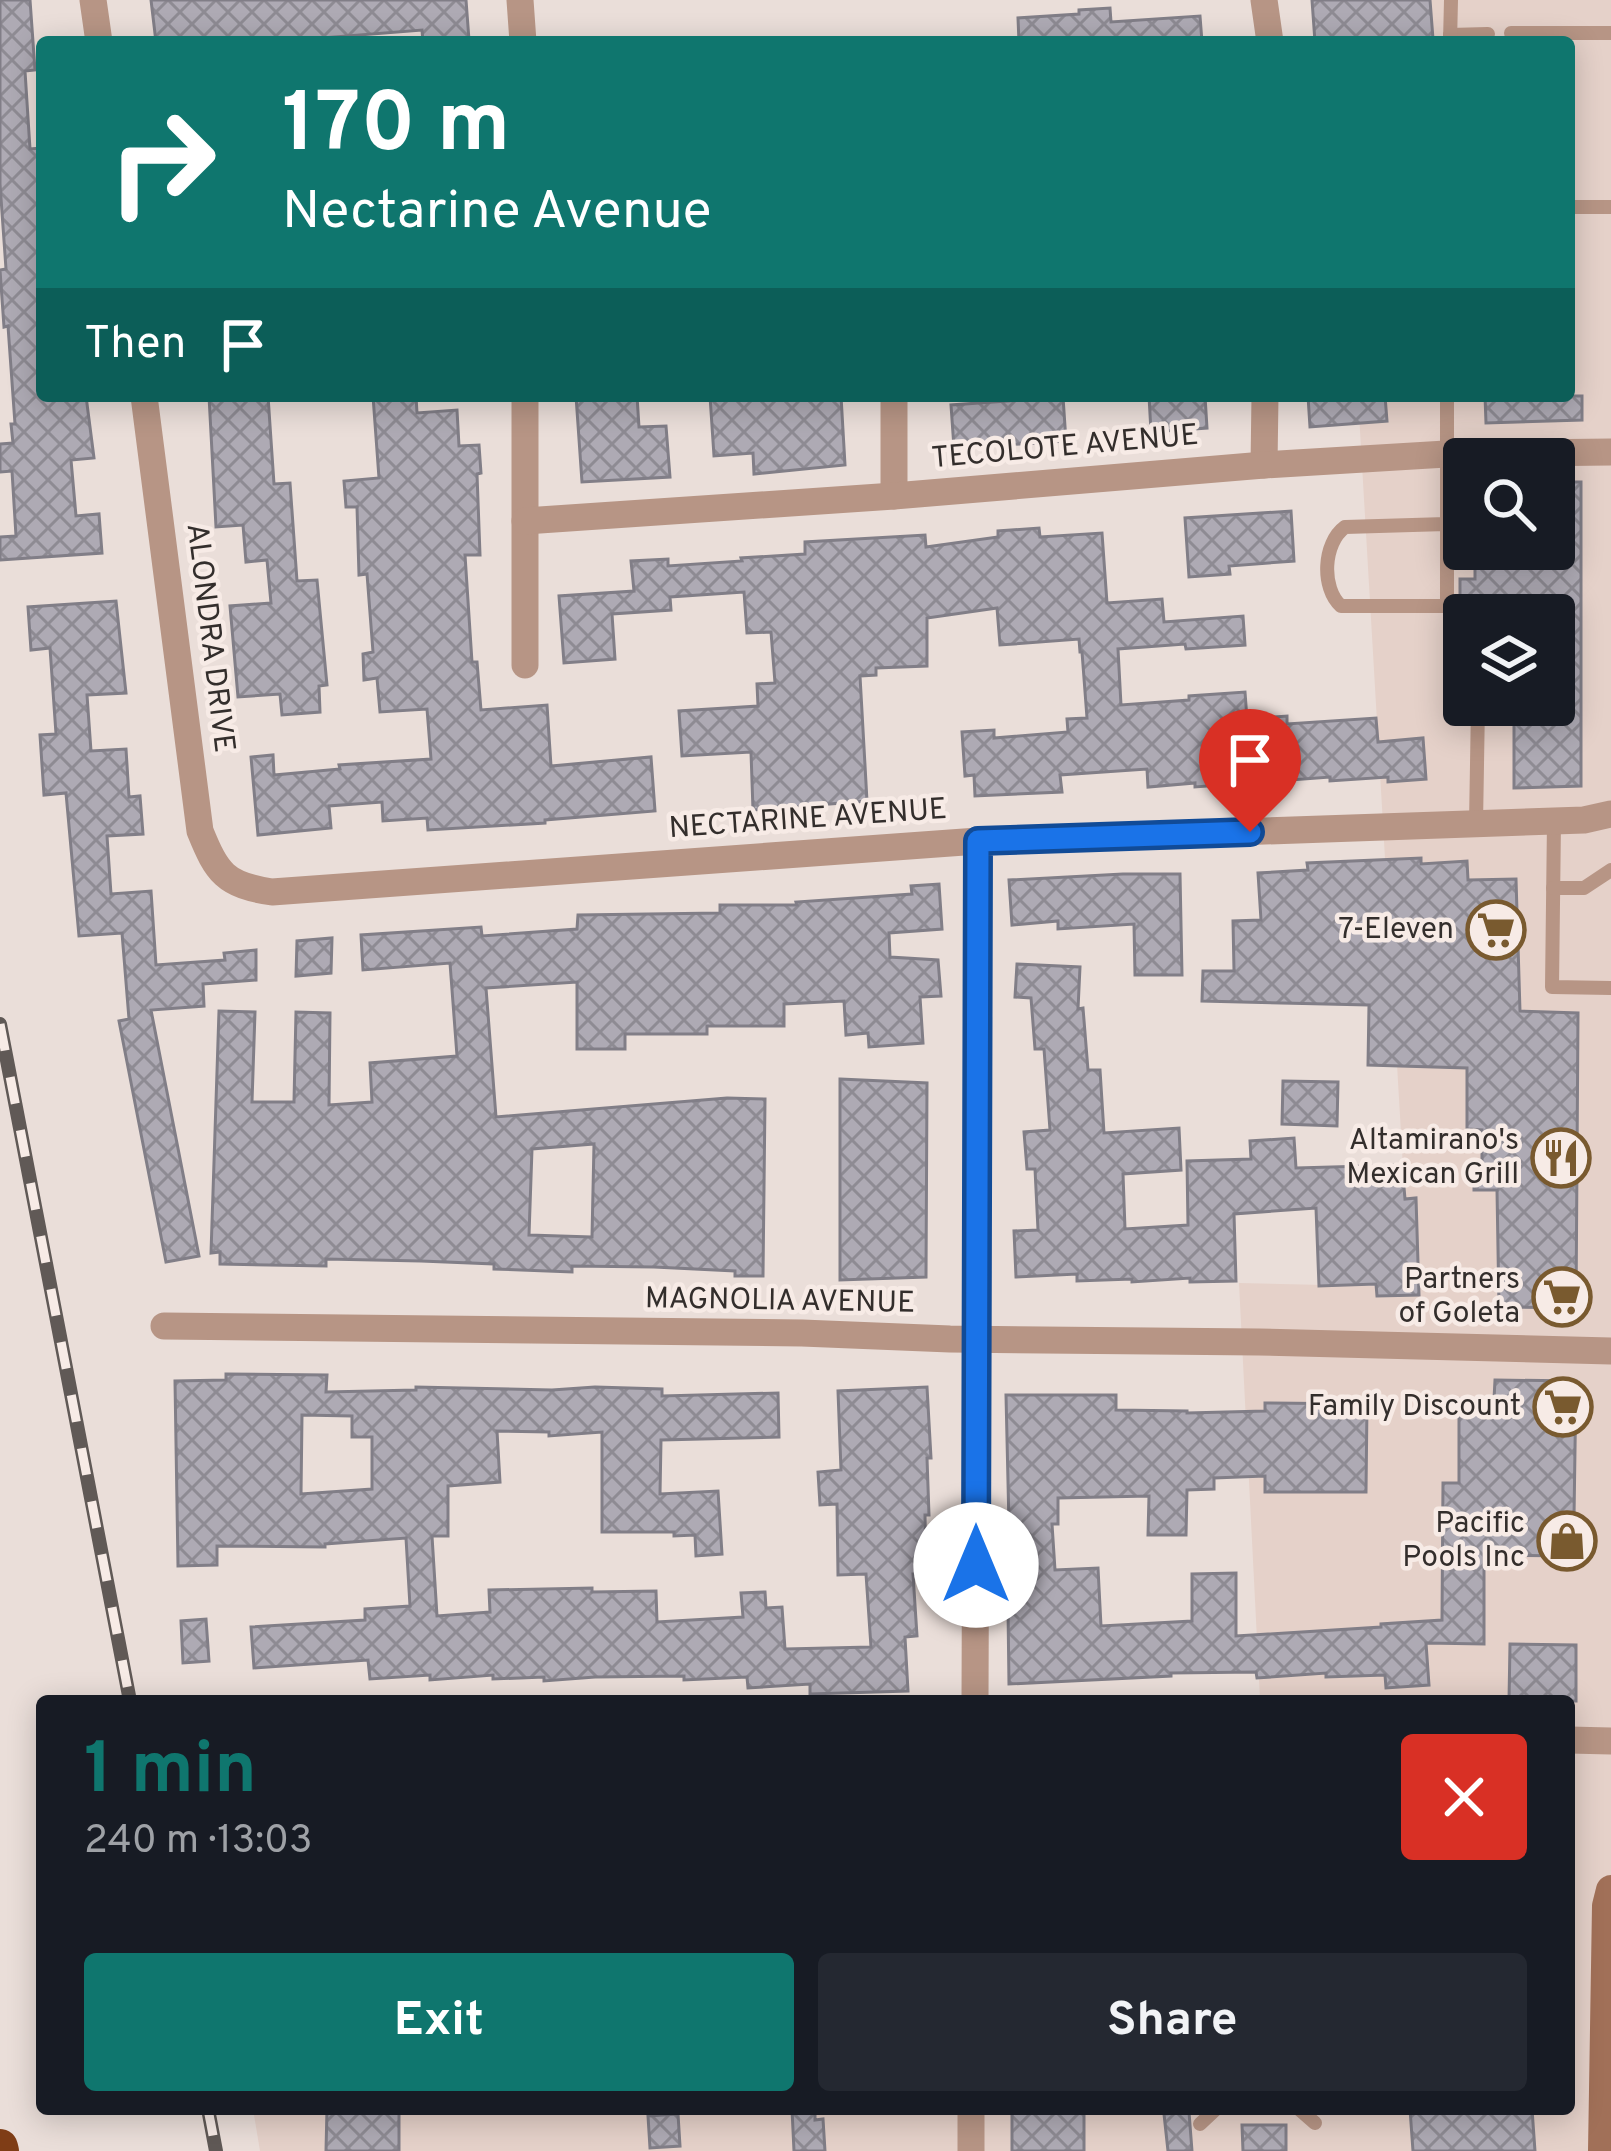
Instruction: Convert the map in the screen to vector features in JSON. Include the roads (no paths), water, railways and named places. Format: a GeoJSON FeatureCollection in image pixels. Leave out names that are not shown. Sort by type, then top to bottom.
{"type":"FeatureCollection","features":[{"type":"Feature","properties":{"kind":"main road"},"geometry":{"type":"LineString","coordinates":[[1603,2151],[1611,1890]]}},
{"type":"Feature","properties":{"kind":"street"},"geometry":{"type":"LineString","coordinates":[[93,0],[98,36]]}},
{"type":"Feature","properties":{"kind":"street"},"geometry":{"type":"LineString","coordinates":[[520,0],[523,36]]}},
{"type":"Feature","properties":{"kind":"street"},"geometry":{"type":"LineString","coordinates":[[1264,0],[1269,36]]}},
{"type":"Feature","properties":{"kind":"street","name":"ALONDRA DRIVE"},"geometry":{"type":"LineString","coordinates":[[145,402],[200,831],[214,863],[228,880]]}},
{"type":"Feature","properties":{"kind":"street"},"geometry":{"type":"LineString","coordinates":[[525,402],[525,665]]}},
{"type":"Feature","properties":{"kind":"street"},"geometry":{"type":"LineString","coordinates":[[894,402],[894,496]]}},
{"type":"Feature","properties":{"kind":"street"},"geometry":{"type":"LineString","coordinates":[[1264,466],[1265,402]]}},
{"type":"Feature","properties":{"kind":"street","name":"TECOLOTE AVENUE"},"geometry":{"type":"LineString","coordinates":[[1575,452],[1611,452]]}},
{"type":"Feature","properties":{"kind":"street","name":"TECOLOTE AVENUE"},"geometry":{"type":"LineString","coordinates":[[526,520],[1443,454]]}},
{"type":"Feature","properties":{"kind":"street","name":"NECTARINE AVENUE"},"geometry":{"type":"LineString","coordinates":[[228,880],[272,892],[978,841],[1584,820],[1611,814]]}},
{"type":"Feature","properties":{"kind":"street"},"geometry":{"type":"LineString","coordinates":[[975,1695],[978,841]]}},
{"type":"Feature","properties":{"kind":"street","name":"MAGNOLIA AVENUE"},"geometry":{"type":"LineString","coordinates":[[164,1326],[802,1333],[1611,1351]]}},
{"type":"Feature","properties":{"kind":"street"},"geometry":{"type":"LineString","coordinates":[[1575,1740],[1611,1741]]}},
{"type":"Feature","properties":{"kind":"street"},"geometry":{"type":"LineString","coordinates":[[970,2115],[971,2151]]}},
{"type":"Feature","properties":{"kind":"lane"},"geometry":{"type":"LineString","coordinates":[[1450,36],[1451,0]]}},
{"type":"Feature","properties":{"kind":"lane"},"geometry":{"type":"LineString","coordinates":[[1511,34],[1611,33]]}},
{"type":"Feature","properties":{"kind":"lane"},"geometry":{"type":"LineString","coordinates":[[1469,36],[1488,34]]}},
{"type":"Feature","properties":{"kind":"lane"},"geometry":{"type":"LineString","coordinates":[[1575,207],[1611,208]]}},
{"type":"Feature","properties":{"kind":"lane"},"geometry":{"type":"LineString","coordinates":[[1446,438],[1447,402]]}},
{"type":"Feature","properties":{"kind":"lane"},"geometry":{"type":"LineString","coordinates":[[1446,524],[1447,606],[1341,606],[1333,598],[1328,547],[1345,527],[1446,524]]}},
{"type":"Feature","properties":{"kind":"lane"},"geometry":{"type":"LineString","coordinates":[[1476,824],[1478,726]]}},
{"type":"Feature","properties":{"kind":"lane"},"geometry":{"type":"LineString","coordinates":[[1554,821],[1552,987],[1611,988]]}},
{"type":"Feature","properties":{"kind":"lane"},"geometry":{"type":"LineString","coordinates":[[1553,888],[1584,889],[1611,870]]}},
{"type":"Feature","properties":{"kind":"lane"},"geometry":{"type":"LineString","coordinates":[[1200,2124],[1210,2115]]}},
{"type":"Feature","properties":{"kind":"lane"},"geometry":{"type":"LineString","coordinates":[[1306,2115],[1315,2123]]}},
{"type":"Feature","properties":{"kind":"railway"},"geometry":{"type":"LineString","coordinates":[[0,1024],[129,1695]]}},
{"type":"Feature","properties":{"kind":"railway"},"geometry":{"type":"LineString","coordinates":[[209,2115],[216,2151]]}},
{"type":"Feature","properties":{"kind":"place","name":"7-Eleven"},"geometry":{"type":"Point","coordinates":[1496,930]}},
{"type":"Feature","properties":{"kind":"place","name":"Altamirano's Mexican Grill"},"geometry":{"type":"Point","coordinates":[1561,1158]}},
{"type":"Feature","properties":{"kind":"place","name":"Partners of Goleta"},"geometry":{"type":"Point","coordinates":[1562,1297]}},
{"type":"Feature","properties":{"kind":"place","name":"Family Discount"},"geometry":{"type":"Point","coordinates":[1563,1407]}},
{"type":"Feature","properties":{"kind":"place","name":"Pacific Pools Inc"},"geometry":{"type":"Point","coordinates":[1567,1541]}}]}
